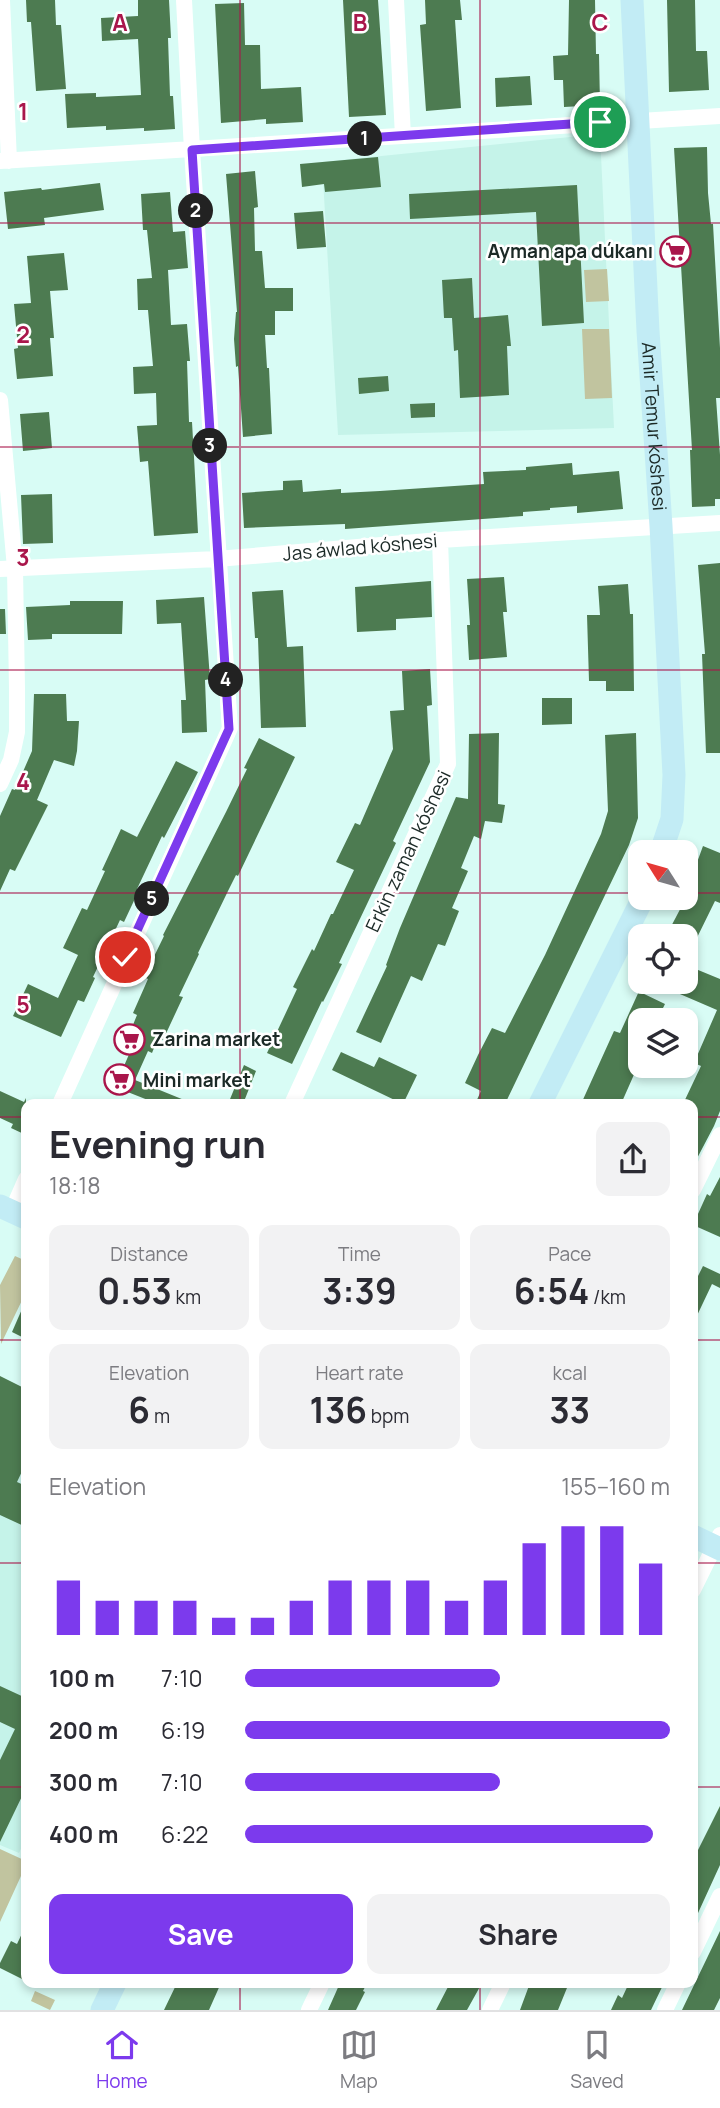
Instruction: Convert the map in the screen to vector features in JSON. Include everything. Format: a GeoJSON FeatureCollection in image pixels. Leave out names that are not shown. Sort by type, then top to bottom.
{"type":"FeatureCollection","features":[{"type":"Feature","properties":{"kind":"street"},"geometry":{"type":"LineString","coordinates":[[2,0],[5,161],[720,116]]}},
{"type":"Feature","properties":{"kind":"street"},"geometry":{"type":"LineString","coordinates":[[62,1099],[229,729],[184,0]]}},
{"type":"Feature","properties":{"kind":"street"},"geometry":{"type":"LineString","coordinates":[[396,0],[403,136]]}},
{"type":"Feature","properties":{"kind":"street","name":"Amir Temur kóshesi"},"geometry":{"type":"LineString","coordinates":[[632,0],[650,375],[674,775],[672,819],[665,840]]}},
{"type":"Feature","properties":{"kind":"street"},"geometry":{"type":"LineString","coordinates":[[0,400],[17,732],[12,760],[0,784]]}},
{"type":"Feature","properties":{"kind":"street","name":"Jas áwlad kóshesi"},"geometry":{"type":"LineString","coordinates":[[8,569],[217,559],[440,540],[720,523]]}},
{"type":"Feature","properties":{"kind":"street","name":"Erkin zaman kóshesi"},"geometry":{"type":"LineString","coordinates":[[294,1099],[448,764],[440,540]]}},
{"type":"Feature","properties":{"kind":"street"},"geometry":{"type":"LineString","coordinates":[[542,1099],[637,910]]}},
{"type":"Feature","properties":{"kind":"street"},"geometry":{"type":"LineString","coordinates":[[698,1180],[720,1135]]}},
{"type":"Feature","properties":{"kind":"street"},"geometry":{"type":"LineString","coordinates":[[13,1211],[21,1191]]}},
{"type":"Feature","properties":{"kind":"street"},"geometry":{"type":"LineString","coordinates":[[698,1538],[718,1544],[698,1581]]}},
{"type":"Feature","properties":{"kind":"street"},"geometry":{"type":"LineString","coordinates":[[698,1942],[720,1896]]}},
{"type":"Feature","properties":{"kind":"street"},"geometry":{"type":"LineString","coordinates":[[102,2010],[113,1988]]}},
{"type":"Feature","properties":{"kind":"street"},"geometry":{"type":"LineString","coordinates":[[309,2010],[320,1988]]}},
{"type":"Feature","properties":{"kind":"street"},"geometry":{"type":"LineString","coordinates":[[489,2010],[500,1988]]}},
{"type":"Feature","properties":{"kind":"street"},"geometry":{"type":"LineString","coordinates":[[665,2010],[676,1988]]}},
{"type":"Feature","properties":{"kind":"shaded area"},"geometry":{"type":"Polygon","coordinates":[[[600,134],[614,428],[338,435],[322,162],[600,134]]]}},
{"type":"Feature","properties":{"kind":"shaded area"},"geometry":{"type":"Polygon","coordinates":[[[607,269],[609,301],[586,302],[584,270],[607,269]]]}},
{"type":"Feature","properties":{"kind":"shaded area"},"geometry":{"type":"Polygon","coordinates":[[[582,329],[609,329],[612,398],[585,399],[582,329]]]}},
{"type":"Feature","properties":{"kind":"shaded area"},"geometry":{"type":"Polygon","coordinates":[[[15,1256],[21,1259],[21,1302],[1,1344],[0,1285],[15,1256]]]}},
{"type":"Feature","properties":{"kind":"shaded area"},"geometry":{"type":"Polygon","coordinates":[[[0,1459],[21,1469],[21,1849],[19,1853],[0,1845],[0,1459]]]}},
{"type":"Feature","properties":{"kind":"shaded area"},"geometry":{"type":"Polygon","coordinates":[[[0,1849],[21,1859],[21,1876],[0,1922],[0,1849]]]}},
{"type":"Feature","properties":{"kind":"shaded area"},"geometry":{"type":"Polygon","coordinates":[[[35,1991],[55,2000],[50,2010],[31,2001],[35,1991]]]}},
{"type":"Feature","properties":{"kind":"building"},"geometry":{"type":"Polygon","coordinates":[[[26,0],[55,0],[56,25],[61,25],[66,89],[36,91],[31,22],[27,22],[26,0]]]}},
{"type":"Feature","properties":{"kind":"building"},"geometry":{"type":"Polygon","coordinates":[[[138,0],[169,0],[170,96],[173,96],[175,129],[106,130],[106,126],[67,128],[65,94],[96,93],[96,97],[141,95],[138,39],[102,41],[101,18],[138,16],[138,0]]]}},
{"type":"Feature","properties":{"kind":"building"},"geometry":{"type":"Polygon","coordinates":[[[343,0],[378,0],[386,115],[349,117],[343,0]]]}},
{"type":"Feature","properties":{"kind":"building"},"geometry":{"type":"Polygon","coordinates":[[[425,0],[460,0],[462,20],[455,20],[461,108],[426,111],[420,25],[426,24],[425,0]]]}},
{"type":"Feature","properties":{"kind":"building"},"geometry":{"type":"Polygon","coordinates":[[[569,0],[595,0],[600,105],[564,107],[563,80],[554,80],[553,56],[568,55],[569,0]]]}},
{"type":"Feature","properties":{"kind":"building"},"geometry":{"type":"Polygon","coordinates":[[[667,0],[695,0],[696,51],[707,51],[709,90],[669,92],[667,0]]]}},
{"type":"Feature","properties":{"kind":"building"},"geometry":{"type":"Polygon","coordinates":[[[244,3],[245,45],[260,45],[261,89],[301,87],[303,122],[266,124],[266,119],[221,123],[215,4],[244,3]]]}},
{"type":"Feature","properties":{"kind":"building"},"geometry":{"type":"Polygon","coordinates":[[[530,76],[532,105],[496,107],[495,78],[530,76]]]}},
{"type":"Feature","properties":{"kind":"building"},"geometry":{"type":"Polygon","coordinates":[[[707,147],[720,348],[720,398],[716,398],[720,499],[715,499],[715,506],[692,507],[692,450],[674,148],[707,147]]]}},
{"type":"Feature","properties":{"kind":"building"},"geometry":{"type":"Polygon","coordinates":[[[378,157],[381,187],[325,192],[324,184],[302,187],[300,164],[378,157]]]}},
{"type":"Feature","properties":{"kind":"building"},"geometry":{"type":"Polygon","coordinates":[[[255,171],[258,207],[254,208],[255,251],[262,251],[265,288],[293,288],[293,311],[275,311],[275,335],[265,335],[272,434],[243,437],[234,339],[237,312],[226,174],[255,171]]]}},
{"type":"Feature","properties":{"kind":"building"},"geometry":{"type":"Polygon","coordinates":[[[100,183],[104,210],[44,218],[45,225],[8,229],[4,192],[100,183]]]}},
{"type":"Feature","properties":{"kind":"building"},"geometry":{"type":"Polygon","coordinates":[[[577,185],[584,323],[542,326],[536,212],[410,219],[409,194],[577,185]]]}},
{"type":"Feature","properties":{"kind":"building"},"geometry":{"type":"Polygon","coordinates":[[[170,192],[173,232],[185,231],[188,268],[168,270],[171,325],[187,324],[190,361],[187,361],[189,422],[192,422],[198,533],[154,536],[148,461],[140,462],[137,426],[157,425],[156,393],[134,394],[133,367],[153,366],[148,310],[138,310],[137,279],[152,278],[147,230],[143,230],[141,194],[170,192]]]}},
{"type":"Feature","properties":{"kind":"building"},"geometry":{"type":"Polygon","coordinates":[[[323,211],[326,247],[297,249],[294,213],[323,211]]]}},
{"type":"Feature","properties":{"kind":"building"},"geometry":{"type":"Polygon","coordinates":[[[64,253],[68,290],[50,291],[54,338],[50,338],[53,376],[17,379],[14,349],[18,348],[14,304],[31,303],[27,256],[64,253]]]}},
{"type":"Feature","properties":{"kind":"building"},"geometry":{"type":"Polygon","coordinates":[[[472,278],[474,318],[508,315],[511,346],[507,346],[509,395],[460,398],[458,350],[454,351],[452,318],[444,318],[442,280],[472,278]]]}},
{"type":"Feature","properties":{"kind":"building"},"geometry":{"type":"Polygon","coordinates":[[[388,376],[389,391],[359,394],[358,378],[388,376]]]}},
{"type":"Feature","properties":{"kind":"building"},"geometry":{"type":"Polygon","coordinates":[[[435,403],[435,417],[411,418],[410,404],[435,403]]]}},
{"type":"Feature","properties":{"kind":"building"},"geometry":{"type":"Polygon","coordinates":[[[49,412],[52,448],[23,451],[20,414],[49,412]]]}},
{"type":"Feature","properties":{"kind":"building"},"geometry":{"type":"Polygon","coordinates":[[[572,463],[573,475],[619,471],[623,509],[577,513],[577,506],[523,512],[523,516],[345,529],[345,524],[244,528],[242,493],[283,490],[283,481],[302,480],[303,492],[341,489],[341,493],[380,491],[484,484],[483,472],[526,470],[526,467],[572,463]]]}},
{"type":"Feature","properties":{"kind":"building"},"geometry":{"type":"Polygon","coordinates":[[[52,494],[53,543],[23,544],[21,495],[52,494]]]}},
{"type":"Feature","properties":{"kind":"building"},"geometry":{"type":"Polygon","coordinates":[[[720,563],[720,753],[706,753],[702,654],[705,654],[698,565],[720,563]]]}},
{"type":"Feature","properties":{"kind":"building"},"geometry":{"type":"Polygon","coordinates":[[[504,577],[507,612],[503,612],[507,657],[469,660],[467,579],[504,577]]]}},
{"type":"Feature","properties":{"kind":"building"},"geometry":{"type":"Polygon","coordinates":[[[431,581],[432,617],[396,619],[396,630],[357,632],[355,587],[431,581]]]}},
{"type":"Feature","properties":{"kind":"building"},"geometry":{"type":"Polygon","coordinates":[[[628,584],[630,614],[633,614],[634,691],[606,691],[606,681],[589,681],[587,615],[600,615],[598,586],[628,584]]]}},
{"type":"Feature","properties":{"kind":"building"},"geometry":{"type":"Polygon","coordinates":[[[283,590],[287,647],[303,646],[306,727],[261,728],[258,638],[255,638],[252,592],[283,590]]]}},
{"type":"Feature","properties":{"kind":"building"},"geometry":{"type":"Polygon","coordinates":[[[204,597],[210,679],[205,680],[207,732],[182,733],[181,700],[186,700],[181,623],[157,624],[156,600],[204,597]]]}},
{"type":"Feature","properties":{"kind":"building"},"geometry":{"type":"Polygon","coordinates":[[[70,601],[123,601],[122,634],[52,634],[52,639],[28,640],[26,607],[70,605],[70,601]]]}},
{"type":"Feature","properties":{"kind":"building"},"geometry":{"type":"Polygon","coordinates":[[[0,609],[5,609],[6,634],[0,634],[0,609]]]}},
{"type":"Feature","properties":{"kind":"building"},"geometry":{"type":"Polygon","coordinates":[[[430,669],[432,705],[427,706],[430,762],[393,841],[396,843],[339,963],[342,964],[292,1064],[267,1053],[297,989],[293,987],[354,870],[336,862],[355,823],[360,825],[393,749],[390,711],[404,710],[402,671],[430,669]]]}},
{"type":"Feature","properties":{"kind":"building"},"geometry":{"type":"Polygon","coordinates":[[[34,694],[66,694],[67,721],[79,721],[77,751],[74,766],[54,760],[37,800],[48,805],[15,871],[10,869],[0,891],[0,816],[32,751],[34,694]]]}},
{"type":"Feature","properties":{"kind":"building"},"geometry":{"type":"Polygon","coordinates":[[[542,698],[572,698],[572,724],[542,725],[542,698]]]}},
{"type":"Feature","properties":{"kind":"building"},"geometry":{"type":"Polygon","coordinates":[[[499,733],[498,804],[505,805],[502,823],[485,821],[481,839],[474,836],[461,868],[468,871],[452,908],[459,911],[445,946],[438,944],[422,981],[411,976],[381,1043],[356,1032],[387,966],[400,928],[456,797],[468,799],[469,734],[499,733]]]}},
{"type":"Feature","properties":{"kind":"building"},"geometry":{"type":"Polygon","coordinates":[[[636,733],[638,818],[631,840],[628,840],[628,847],[507,1099],[477,1099],[481,1091],[465,1083],[492,1028],[505,1033],[545,955],[601,834],[608,811],[605,735],[636,733]]]}},
{"type":"Feature","properties":{"kind":"building"},"geometry":{"type":"Polygon","coordinates":[[[259,738],[295,757],[198,953],[179,996],[183,997],[163,1040],[158,1038],[152,1053],[148,1051],[135,1080],[182,1099],[145,1099],[115,1087],[133,1045],[126,1042],[137,1015],[133,1013],[148,979],[144,977],[163,935],[247,769],[244,768],[259,738]]]}},
{"type":"Feature","properties":{"kind":"building"},"geometry":{"type":"Polygon","coordinates":[[[176,761],[198,772],[164,838],[162,836],[124,922],[120,920],[84,1002],[78,1000],[61,1037],[13,1016],[28,984],[58,998],[78,955],[63,948],[82,908],[87,910],[121,829],[137,837],[176,761]]]}},
{"type":"Feature","properties":{"kind":"building"},"geometry":{"type":"Polygon","coordinates":[[[703,846],[720,853],[720,903],[715,901],[698,936],[698,924],[672,924],[679,910],[698,910],[698,860],[703,846]]]}},
{"type":"Feature","properties":{"kind":"building"},"geometry":{"type":"Polygon","coordinates":[[[698,970],[720,979],[720,1111],[698,1156],[698,1099],[685,1099],[695,1078],[698,1078],[701,1066],[698,1065],[698,1054],[717,1010],[680,994],[698,994],[698,970]]]}},
{"type":"Feature","properties":{"kind":"building"},"geometry":{"type":"Polygon","coordinates":[[[638,994],[644,994],[665,1004],[663,1008],[631,1008],[638,994]]]}},
{"type":"Feature","properties":{"kind":"building"},"geometry":{"type":"Polygon","coordinates":[[[628,1015],[628,1078],[632,1078],[623,1099],[583,1099],[614,1031],[620,1033],[628,1015]]]}},
{"type":"Feature","properties":{"kind":"building"},"geometry":{"type":"Polygon","coordinates":[[[341,1052],[374,1067],[379,1057],[417,1075],[405,1099],[393,1099],[332,1070],[341,1052]]]}},
{"type":"Feature","properties":{"kind":"building"},"geometry":{"type":"Polygon","coordinates":[[[244,1065],[256,1071],[245,1099],[230,1099],[244,1065]]]}},
{"type":"Feature","properties":{"kind":"building"},"geometry":{"type":"Polygon","coordinates":[[[0,1091],[21,1101],[21,1133],[11,1128],[13,1124],[0,1118],[0,1091]]]}},
{"type":"Feature","properties":{"kind":"building"},"geometry":{"type":"Polygon","coordinates":[[[720,1177],[720,1237],[698,1227],[698,1214],[707,1194],[710,1196],[720,1177]]]}},
{"type":"Feature","properties":{"kind":"building"},"geometry":{"type":"Polygon","coordinates":[[[703,1266],[720,1274],[720,1288],[712,1284],[698,1313],[698,1276],[703,1266]]]}},
{"type":"Feature","properties":{"kind":"building"},"geometry":{"type":"Polygon","coordinates":[[[21,1311],[21,1336],[12,1332],[21,1311]]]}},
{"type":"Feature","properties":{"kind":"building"},"geometry":{"type":"Polygon","coordinates":[[[0,1376],[21,1386],[21,1474],[17,1482],[21,1484],[21,1525],[0,1515],[0,1376]]]}},
{"type":"Feature","properties":{"kind":"building"},"geometry":{"type":"Polygon","coordinates":[[[0,1686],[21,1696],[21,1798],[0,1842],[0,1760],[15,1729],[0,1722],[0,1686]]]}},
{"type":"Feature","properties":{"kind":"building"},"geometry":{"type":"Polygon","coordinates":[[[720,1806],[720,1865],[698,1913],[698,1850],[720,1806]]]}},
{"type":"Feature","properties":{"kind":"building"},"geometry":{"type":"Polygon","coordinates":[[[720,1931],[720,1998],[714,2010],[682,2010],[693,1988],[698,1988],[698,1977],[720,1931]]]}},
{"type":"Feature","properties":{"kind":"building"},"geometry":{"type":"Polygon","coordinates":[[[21,1936],[21,1978],[0,1968],[11,1941],[17,1944],[21,1936]]]}},
{"type":"Feature","properties":{"kind":"building"},"geometry":{"type":"Polygon","coordinates":[[[175,1988],[219,1988],[209,2010],[164,2010],[175,1988]]]}},
{"type":"Feature","properties":{"kind":"building"},"geometry":{"type":"Polygon","coordinates":[[[338,1988],[364,1988],[356,2010],[328,2010],[338,1988]]]}},
{"type":"Feature","properties":{"kind":"building"},"geometry":{"type":"Polygon","coordinates":[[[447,1988],[479,1988],[467,2010],[436,2010],[447,1988]]]}},
{"type":"Feature","properties":{"kind":"building"},"geometry":{"type":"Polygon","coordinates":[[[528,1988],[567,1988],[558,2010],[520,2010],[528,1988]]]}},
{"type":"Feature","properties":{"kind":"building"},"geometry":{"type":"Polygon","coordinates":[[[627,1988],[662,1988],[651,2010],[611,2010],[618,1995],[622,1998],[627,1988]]]}},
{"type":"Feature","properties":{"kind":"place","name":"Ayman apa dúkanı"},"geometry":{"type":"Point","coordinates":[676,251]}},
{"type":"Feature","properties":{"kind":"place","name":"Zarina market"},"geometry":{"type":"Point","coordinates":[129,1039]}},
{"type":"Feature","properties":{"kind":"place","name":"Mini market"},"geometry":{"type":"Point","coordinates":[120,1080]}},
{"type":"Feature","properties":{"kind":"route"},"geometry":{"type":"LineString","coordinates":[[125,957],[229,729],[192,150],[600,122]]}}]}
